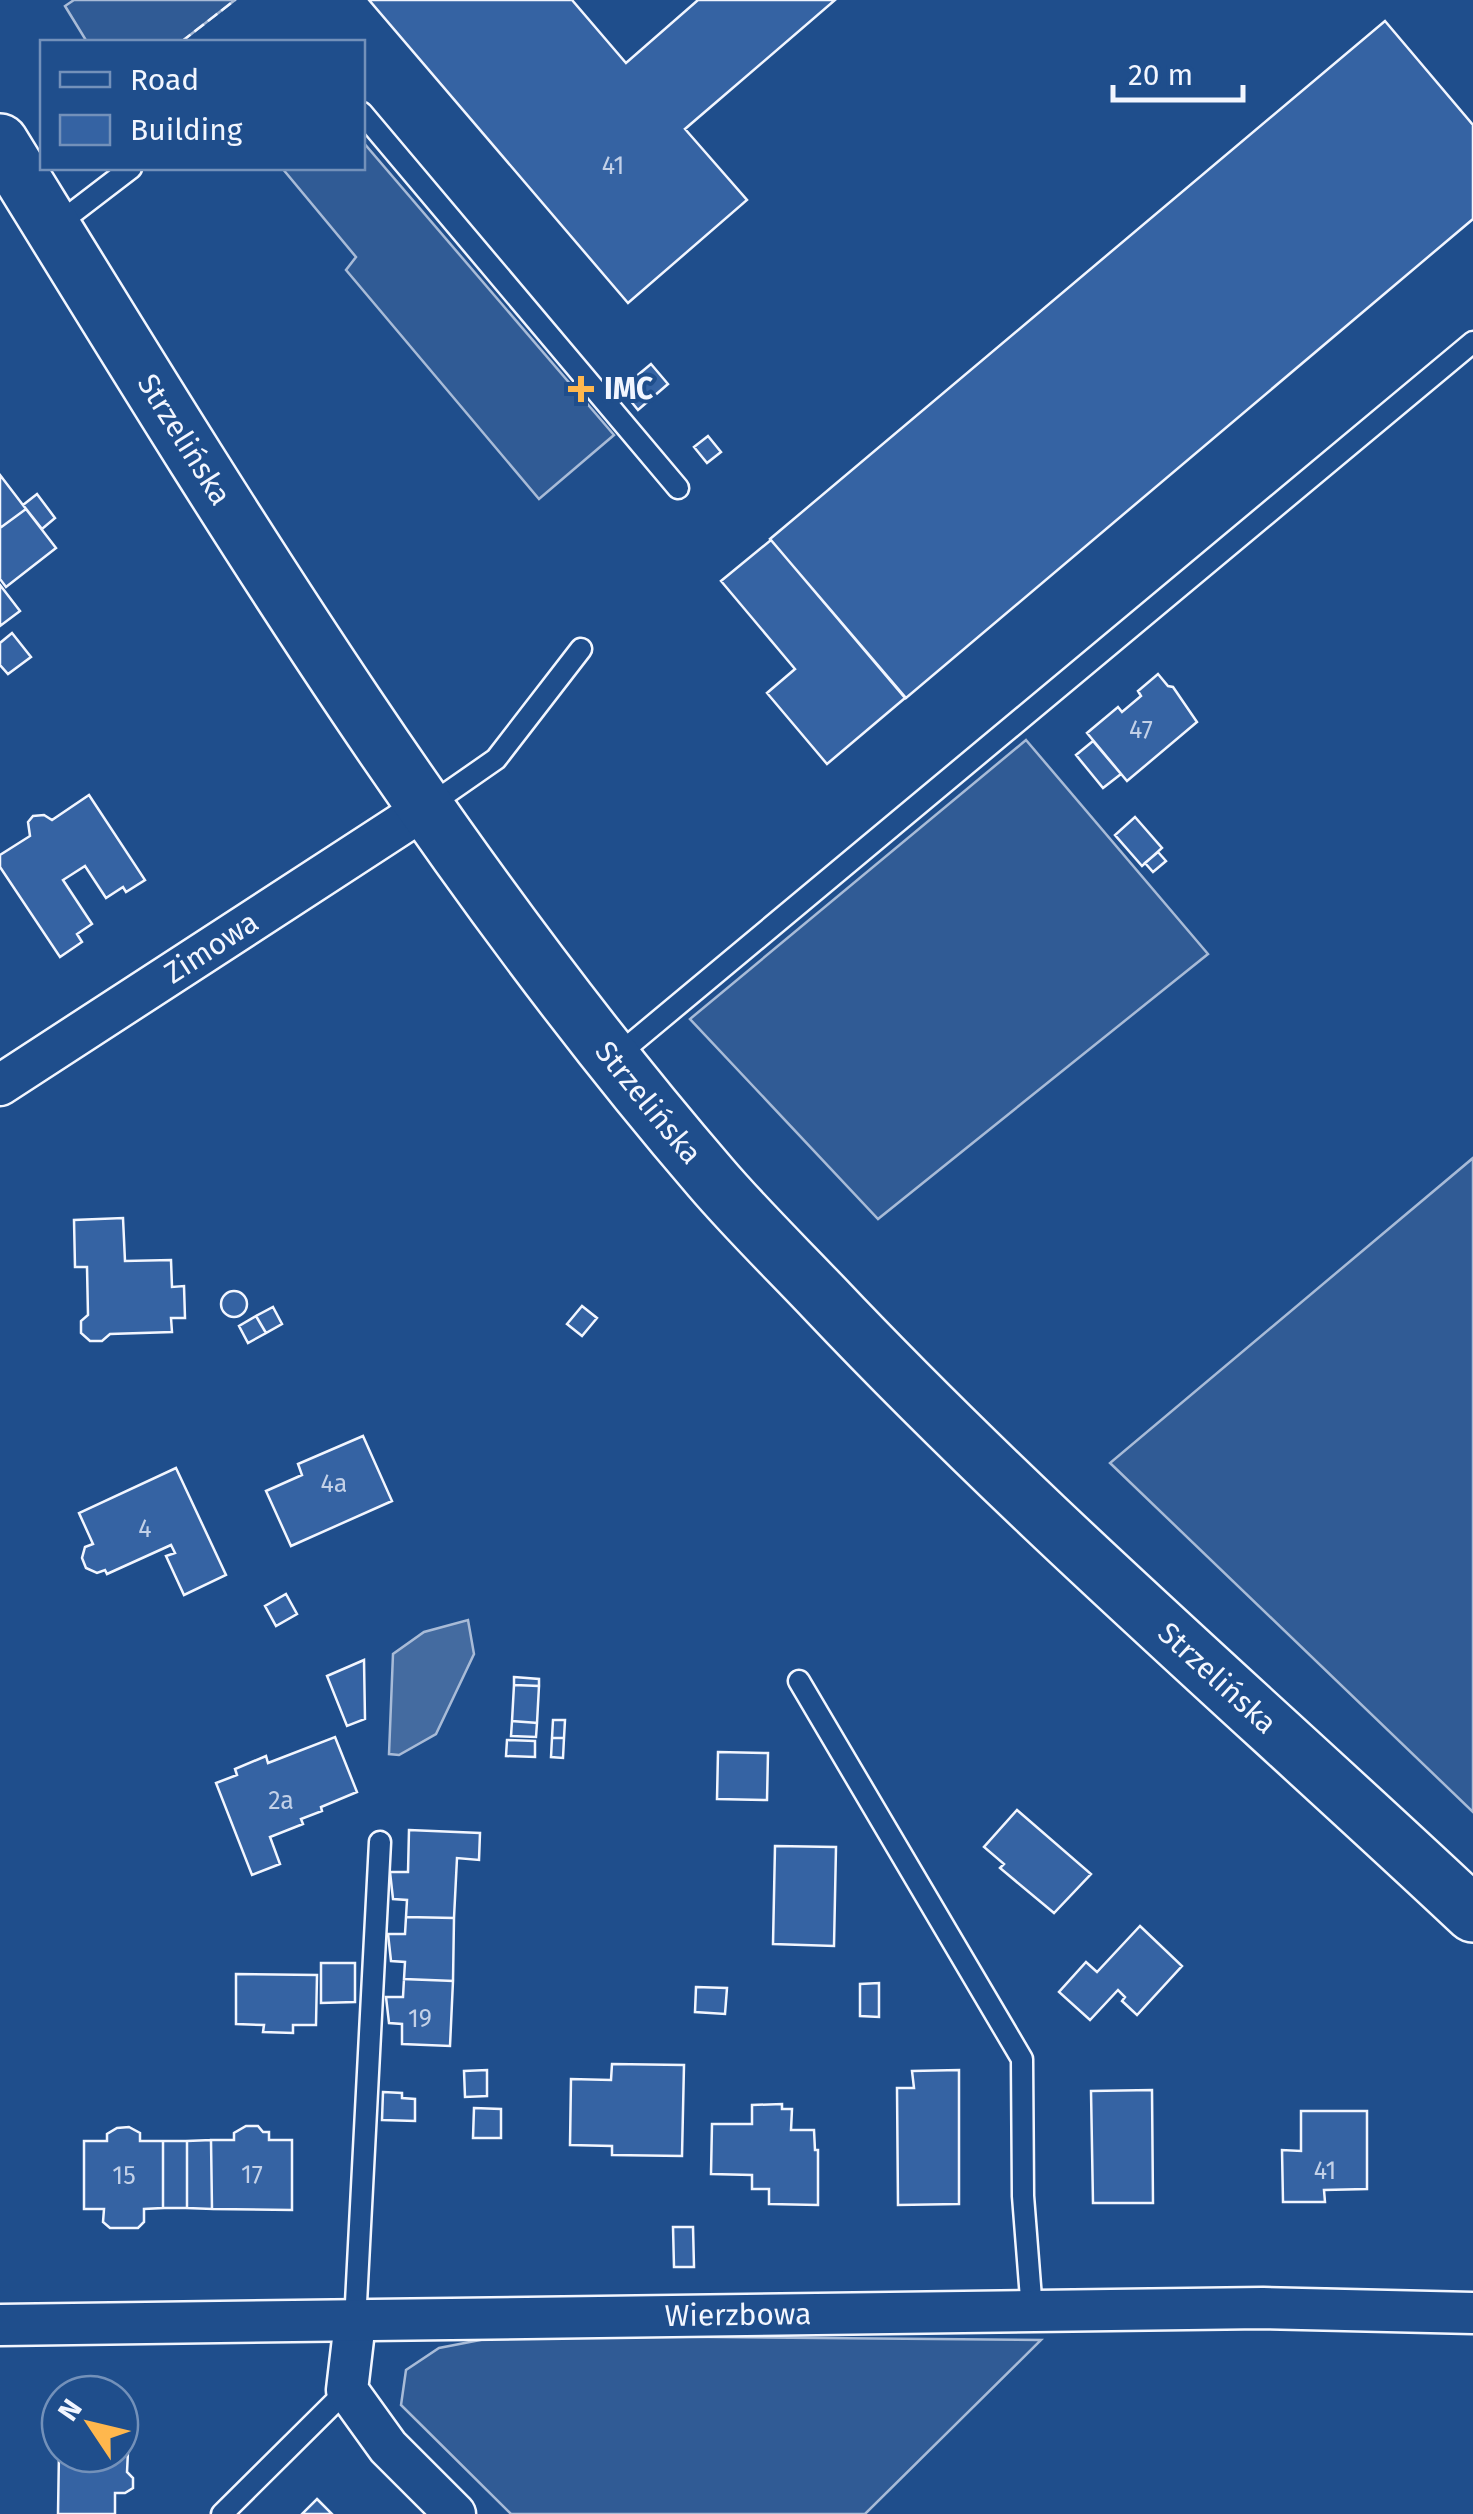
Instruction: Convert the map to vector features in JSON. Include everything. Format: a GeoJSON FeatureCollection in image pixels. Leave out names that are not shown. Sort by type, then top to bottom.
{"type":"FeatureCollection","features":[{"type":"Feature","properties":{"kind":"main road","name":"Strzelińska"},"geometry":{"type":"LineString","coordinates":[[0,142],[182,440],[426,808],[486,895],[612,1059],[716,1184],[956,1434],[1473,1914]]}},
{"type":"Feature","properties":{"kind":"street","name":"Zimowa"},"geometry":{"type":"LineString","coordinates":[[0,1085],[426,808]]}},
{"type":"Feature","properties":{"kind":"street","name":"Wierzbowa"},"geometry":{"type":"LineString","coordinates":[[0,2325],[1263,2308],[1473,2313]]}},
{"type":"Feature","properties":{"kind":"street"},"geometry":{"type":"LineString","coordinates":[[355,2322],[348,2390],[388,2447],[455,2514]]}},
{"type":"Feature","properties":{"kind":"lane"},"geometry":{"type":"LineString","coordinates":[[365,117],[678,488]]}},
{"type":"Feature","properties":{"kind":"lane"},"geometry":{"type":"LineString","coordinates":[[53,228],[128,170]]}},
{"type":"Feature","properties":{"kind":"lane"},"geometry":{"type":"LineString","coordinates":[[612,1059],[1473,342]]}},
{"type":"Feature","properties":{"kind":"lane"},"geometry":{"type":"LineString","coordinates":[[426,808],[496,759],[581,648]]}},
{"type":"Feature","properties":{"kind":"lane"},"geometry":{"type":"LineString","coordinates":[[799,1681],[1022,2058],[1023,2196],[1032,2311]]}},
{"type":"Feature","properties":{"kind":"lane"},"geometry":{"type":"LineString","coordinates":[[355,2322],[380,1842]]}},
{"type":"Feature","properties":{"kind":"lane"},"geometry":{"type":"LineString","coordinates":[[222,2514],[348,2390]]}},
{"type":"Feature","properties":{"kind":"shaded area"},"geometry":{"type":"Polygon","coordinates":[[[74,0],[235,0],[184,40],[86,40],[65,6],[74,0]]]}},
{"type":"Feature","properties":{"kind":"shaded area"},"geometry":{"type":"Polygon","coordinates":[[[365,144],[614,435],[539,499],[346,270],[356,257],[284,170],[365,170],[365,144]]]}},
{"type":"Feature","properties":{"kind":"shaded area"},"geometry":{"type":"Polygon","coordinates":[[[1026,740],[1208,954],[878,1219],[690,1019],[1026,740]]]}},
{"type":"Feature","properties":{"kind":"shaded area"},"geometry":{"type":"Polygon","coordinates":[[[1473,1158],[1473,1812],[1110,1463],[1473,1158]]]}},
{"type":"Feature","properties":{"kind":"shaded area"},"geometry":{"type":"Polygon","coordinates":[[[468,1620],[474,1654],[436,1734],[399,1755],[389,1754],[393,1654],[424,1632],[468,1620]]]}},
{"type":"Feature","properties":{"kind":"shaded area"},"geometry":{"type":"Polygon","coordinates":[[[506,2335],[1041,2340],[865,2514],[511,2514],[401,2405],[406,2370],[439,2348],[506,2335]]]}},
{"type":"Feature","properties":{"kind":"building"},"geometry":{"type":"Polygon","coordinates":[[[369,0],[572,0],[626,63],[698,0],[835,0],[685,129],[747,200],[628,303],[369,0]]]}},
{"type":"Feature","properties":{"kind":"building"},"geometry":{"type":"Polygon","coordinates":[[[1385,21],[1473,125],[1473,219],[906,698],[770,539],[1385,21]]]}},
{"type":"Feature","properties":{"kind":"building"},"geometry":{"type":"Polygon","coordinates":[[[651,364],[668,384],[638,410],[621,389],[651,364]]]}},
{"type":"Feature","properties":{"kind":"building"},"geometry":{"type":"Polygon","coordinates":[[[708,436],[721,452],[707,463],[694,447],[708,436]]]}},
{"type":"Feature","properties":{"kind":"building"},"geometry":{"type":"Polygon","coordinates":[[[0,475],[26,509],[0,528],[0,475]]]}},
{"type":"Feature","properties":{"kind":"building"},"geometry":{"type":"Polygon","coordinates":[[[37,494],[55,518],[42,529],[23,505],[37,494]]]}},
{"type":"Feature","properties":{"kind":"building"},"geometry":{"type":"Polygon","coordinates":[[[26,509],[56,548],[6,587],[0,579],[0,528],[26,509]]]}},
{"type":"Feature","properties":{"kind":"building"},"geometry":{"type":"Polygon","coordinates":[[[771,540],[905,698],[827,764],[767,693],[795,669],[721,581],[771,540]]]}},
{"type":"Feature","properties":{"kind":"building"},"geometry":{"type":"Polygon","coordinates":[[[0,585],[20,611],[0,626],[0,585]]]}},
{"type":"Feature","properties":{"kind":"building"},"geometry":{"type":"Polygon","coordinates":[[[12,633],[31,657],[8,674],[0,665],[0,643],[12,633]]]}},
{"type":"Feature","properties":{"kind":"building"},"geometry":{"type":"Polygon","coordinates":[[[1158,674],[1173,687],[1197,722],[1127,781],[1087,733],[1118,707],[1122,712],[1158,674]]]}},
{"type":"Feature","properties":{"kind":"building"},"geometry":{"type":"Polygon","coordinates":[[[1093,741],[1121,774],[1103,788],[1076,755],[1093,741]]]}},
{"type":"Feature","properties":{"kind":"building"},"geometry":{"type":"Polygon","coordinates":[[[89,795],[145,880],[106,898],[85,866],[63,880],[92,924],[77,934],[82,942],[60,957],[0,867],[0,855],[30,836],[28,822],[33,816],[44,815],[52,820],[89,795]]]}},
{"type":"Feature","properties":{"kind":"building"},"geometry":{"type":"Polygon","coordinates":[[[1135,817],[1162,848],[1142,866],[1115,835],[1135,817]]]}},
{"type":"Feature","properties":{"kind":"building"},"geometry":{"type":"Polygon","coordinates":[[[1158,852],[1166,861],[1153,872],[1145,863],[1158,852]]]}},
{"type":"Feature","properties":{"kind":"building"},"geometry":{"type":"Polygon","coordinates":[[[123,1218],[125,1261],[171,1260],[172,1287],[184,1286],[185,1318],[171,1318],[172,1332],[110,1334],[102,1341],[90,1341],[81,1333],[81,1321],[88,1315],[87,1267],[75,1267],[74,1220],[123,1218]]]}},
{"type":"Feature","properties":{"kind":"building"},"geometry":{"type":"Polygon","coordinates":[[[234,1291],[243,1295],[247,1304],[243,1313],[234,1317],[225,1313],[221,1304],[225,1295],[234,1291]]]}},
{"type":"Feature","properties":{"kind":"building"},"geometry":{"type":"Polygon","coordinates":[[[582,1306],[597,1318],[582,1336],[567,1324],[582,1306]]]}},
{"type":"Feature","properties":{"kind":"building"},"geometry":{"type":"Polygon","coordinates":[[[273,1307],[282,1324],[266,1333],[256,1316],[273,1307]]]}},
{"type":"Feature","properties":{"kind":"building"},"geometry":{"type":"Polygon","coordinates":[[[256,1316],[266,1333],[248,1343],[239,1326],[256,1316]]]}},
{"type":"Feature","properties":{"kind":"building"},"geometry":{"type":"Polygon","coordinates":[[[363,1436],[392,1501],[291,1546],[266,1491],[302,1475],[298,1464],[363,1436]]]}},
{"type":"Feature","properties":{"kind":"building"},"geometry":{"type":"Polygon","coordinates":[[[176,1468],[226,1575],[184,1595],[166,1556],[175,1553],[171,1545],[107,1574],[105,1570],[97,1573],[86,1568],[82,1558],[85,1547],[93,1544],[79,1513],[176,1468]]]}},
{"type":"Feature","properties":{"kind":"building"},"geometry":{"type":"Polygon","coordinates":[[[286,1594],[297,1614],[276,1626],[265,1606],[286,1594]]]}},
{"type":"Feature","properties":{"kind":"building"},"geometry":{"type":"Polygon","coordinates":[[[364,1660],[365,1719],[347,1726],[327,1676],[364,1660]]]}},
{"type":"Feature","properties":{"kind":"building"},"geometry":{"type":"Polygon","coordinates":[[[514,1677],[539,1679],[539,1686],[514,1685],[514,1677]]]}},
{"type":"Feature","properties":{"kind":"building"},"geometry":{"type":"Polygon","coordinates":[[[514,1685],[539,1686],[537,1723],[512,1721],[514,1685]]]}},
{"type":"Feature","properties":{"kind":"building"},"geometry":{"type":"Polygon","coordinates":[[[553,1720],[565,1720],[564,1738],[552,1738],[553,1720]]]}},
{"type":"Feature","properties":{"kind":"building"},"geometry":{"type":"Polygon","coordinates":[[[512,1721],[537,1723],[536,1737],[511,1736],[512,1721]]]}},
{"type":"Feature","properties":{"kind":"building"},"geometry":{"type":"Polygon","coordinates":[[[335,1737],[357,1792],[321,1807],[322,1811],[301,1819],[303,1824],[270,1837],[280,1864],[252,1875],[216,1783],[237,1775],[235,1769],[266,1756],[268,1763],[335,1737]]]}},
{"type":"Feature","properties":{"kind":"building"},"geometry":{"type":"Polygon","coordinates":[[[552,1738],[564,1738],[563,1758],[551,1757],[552,1738]]]}},
{"type":"Feature","properties":{"kind":"building"},"geometry":{"type":"Polygon","coordinates":[[[507,1740],[535,1741],[535,1757],[506,1756],[507,1740]]]}},
{"type":"Feature","properties":{"kind":"building"},"geometry":{"type":"Polygon","coordinates":[[[718,1752],[768,1753],[767,1800],[717,1799],[718,1752]]]}},
{"type":"Feature","properties":{"kind":"building"},"geometry":{"type":"Polygon","coordinates":[[[1017,1810],[1091,1874],[1054,1913],[1000,1868],[1004,1864],[984,1847],[1017,1810]]]}},
{"type":"Feature","properties":{"kind":"building"},"geometry":{"type":"Polygon","coordinates":[[[409,1830],[480,1833],[479,1860],[457,1858],[454,1918],[406,1917],[407,1900],[393,1899],[390,1872],[408,1872],[409,1830]]]}},
{"type":"Feature","properties":{"kind":"building"},"geometry":{"type":"Polygon","coordinates":[[[775,1846],[836,1847],[834,1946],[773,1944],[775,1846]]]}},
{"type":"Feature","properties":{"kind":"building"},"geometry":{"type":"Polygon","coordinates":[[[406,1917],[454,1918],[453,1981],[404,1979],[405,1962],[391,1961],[388,1934],[405,1934],[406,1917]]]}},
{"type":"Feature","properties":{"kind":"building"},"geometry":{"type":"Polygon","coordinates":[[[1140,1926],[1182,1966],[1137,2015],[1122,2001],[1125,1997],[1118,1990],[1090,2020],[1059,1992],[1086,1962],[1097,1972],[1140,1926]]]}},
{"type":"Feature","properties":{"kind":"building"},"geometry":{"type":"Polygon","coordinates":[[[321,1963],[355,1963],[355,2002],[321,2003],[321,1963]]]}},
{"type":"Feature","properties":{"kind":"building"},"geometry":{"type":"Polygon","coordinates":[[[236,1974],[317,1975],[316,2025],[293,2025],[293,2033],[263,2032],[264,2025],[236,2024],[236,1974]]]}},
{"type":"Feature","properties":{"kind":"building"},"geometry":{"type":"Polygon","coordinates":[[[404,1979],[453,1981],[450,2046],[402,2044],[402,2024],[389,2023],[386,1997],[403,1997],[404,1979]]]}},
{"type":"Feature","properties":{"kind":"building"},"geometry":{"type":"Polygon","coordinates":[[[879,1983],[879,2017],[860,2016],[860,1984],[879,1983]]]}},
{"type":"Feature","properties":{"kind":"building"},"geometry":{"type":"Polygon","coordinates":[[[696,1987],[727,1988],[725,2014],[695,2012],[696,1987]]]}},
{"type":"Feature","properties":{"kind":"building"},"geometry":{"type":"Polygon","coordinates":[[[612,2064],[684,2065],[682,2156],[612,2155],[612,2146],[570,2145],[571,2079],[611,2080],[612,2064]]]}},
{"type":"Feature","properties":{"kind":"building"},"geometry":{"type":"Polygon","coordinates":[[[487,2070],[487,2096],[465,2097],[464,2071],[487,2070]]]}},
{"type":"Feature","properties":{"kind":"building"},"geometry":{"type":"Polygon","coordinates":[[[959,2070],[959,2204],[898,2205],[897,2088],[914,2088],[912,2071],[959,2070]]]}},
{"type":"Feature","properties":{"kind":"building"},"geometry":{"type":"Polygon","coordinates":[[[1152,2090],[1153,2203],[1093,2203],[1091,2091],[1152,2090]]]}},
{"type":"Feature","properties":{"kind":"building"},"geometry":{"type":"Polygon","coordinates":[[[383,2092],[402,2093],[402,2098],[415,2099],[415,2121],[382,2120],[383,2092]]]}},
{"type":"Feature","properties":{"kind":"building"},"geometry":{"type":"Polygon","coordinates":[[[782,2104],[782,2109],[792,2109],[791,2130],[814,2130],[818,2205],[769,2204],[769,2189],[752,2189],[752,2175],[711,2174],[712,2124],[752,2124],[752,2105],[782,2104]]]}},
{"type":"Feature","properties":{"kind":"building"},"geometry":{"type":"Polygon","coordinates":[[[474,2108],[501,2109],[501,2138],[473,2138],[474,2108]]]}},
{"type":"Feature","properties":{"kind":"building"},"geometry":{"type":"Polygon","coordinates":[[[1301,2111],[1367,2111],[1367,2189],[1324,2190],[1325,2202],[1283,2202],[1282,2150],[1301,2151],[1301,2111]]]}},
{"type":"Feature","properties":{"kind":"building"},"geometry":{"type":"Polygon","coordinates":[[[246,2126],[258,2126],[269,2132],[269,2140],[292,2140],[292,2210],[212,2209],[211,2140],[234,2140],[234,2133],[246,2126]]]}},
{"type":"Feature","properties":{"kind":"building"},"geometry":{"type":"Polygon","coordinates":[[[129,2127],[140,2133],[140,2141],[163,2141],[163,2208],[144,2209],[144,2222],[138,2228],[110,2228],[103,2222],[104,2209],[84,2209],[84,2141],[107,2141],[107,2134],[129,2127]]]}},
{"type":"Feature","properties":{"kind":"building"},"geometry":{"type":"Polygon","coordinates":[[[211,2140],[212,2209],[187,2208],[187,2141],[211,2140]]]}},
{"type":"Feature","properties":{"kind":"building"},"geometry":{"type":"Polygon","coordinates":[[[163,2141],[187,2141],[187,2208],[163,2208],[163,2141]]]}},
{"type":"Feature","properties":{"kind":"building"},"geometry":{"type":"Polygon","coordinates":[[[673,2227],[693,2227],[694,2267],[674,2267],[673,2227]]]}},
{"type":"Feature","properties":{"kind":"building"},"geometry":{"type":"Polygon","coordinates":[[[59,2474],[129,2474],[133,2478],[133,2488],[115,2493],[115,2514],[58,2514],[59,2474]]]}},
{"type":"Feature","properties":{"kind":"building"},"geometry":{"type":"Polygon","coordinates":[[[317,2499],[332,2514],[302,2514],[317,2499]]]}},
{"type":"Feature","properties":{"kind":"fence"},"geometry":{"type":"LineString","coordinates":[[184,40],[235,0]]}},
{"type":"Feature","properties":{"kind":"place","name":"IMC"},"geometry":{"type":"Point","coordinates":[581,389]}}]}
